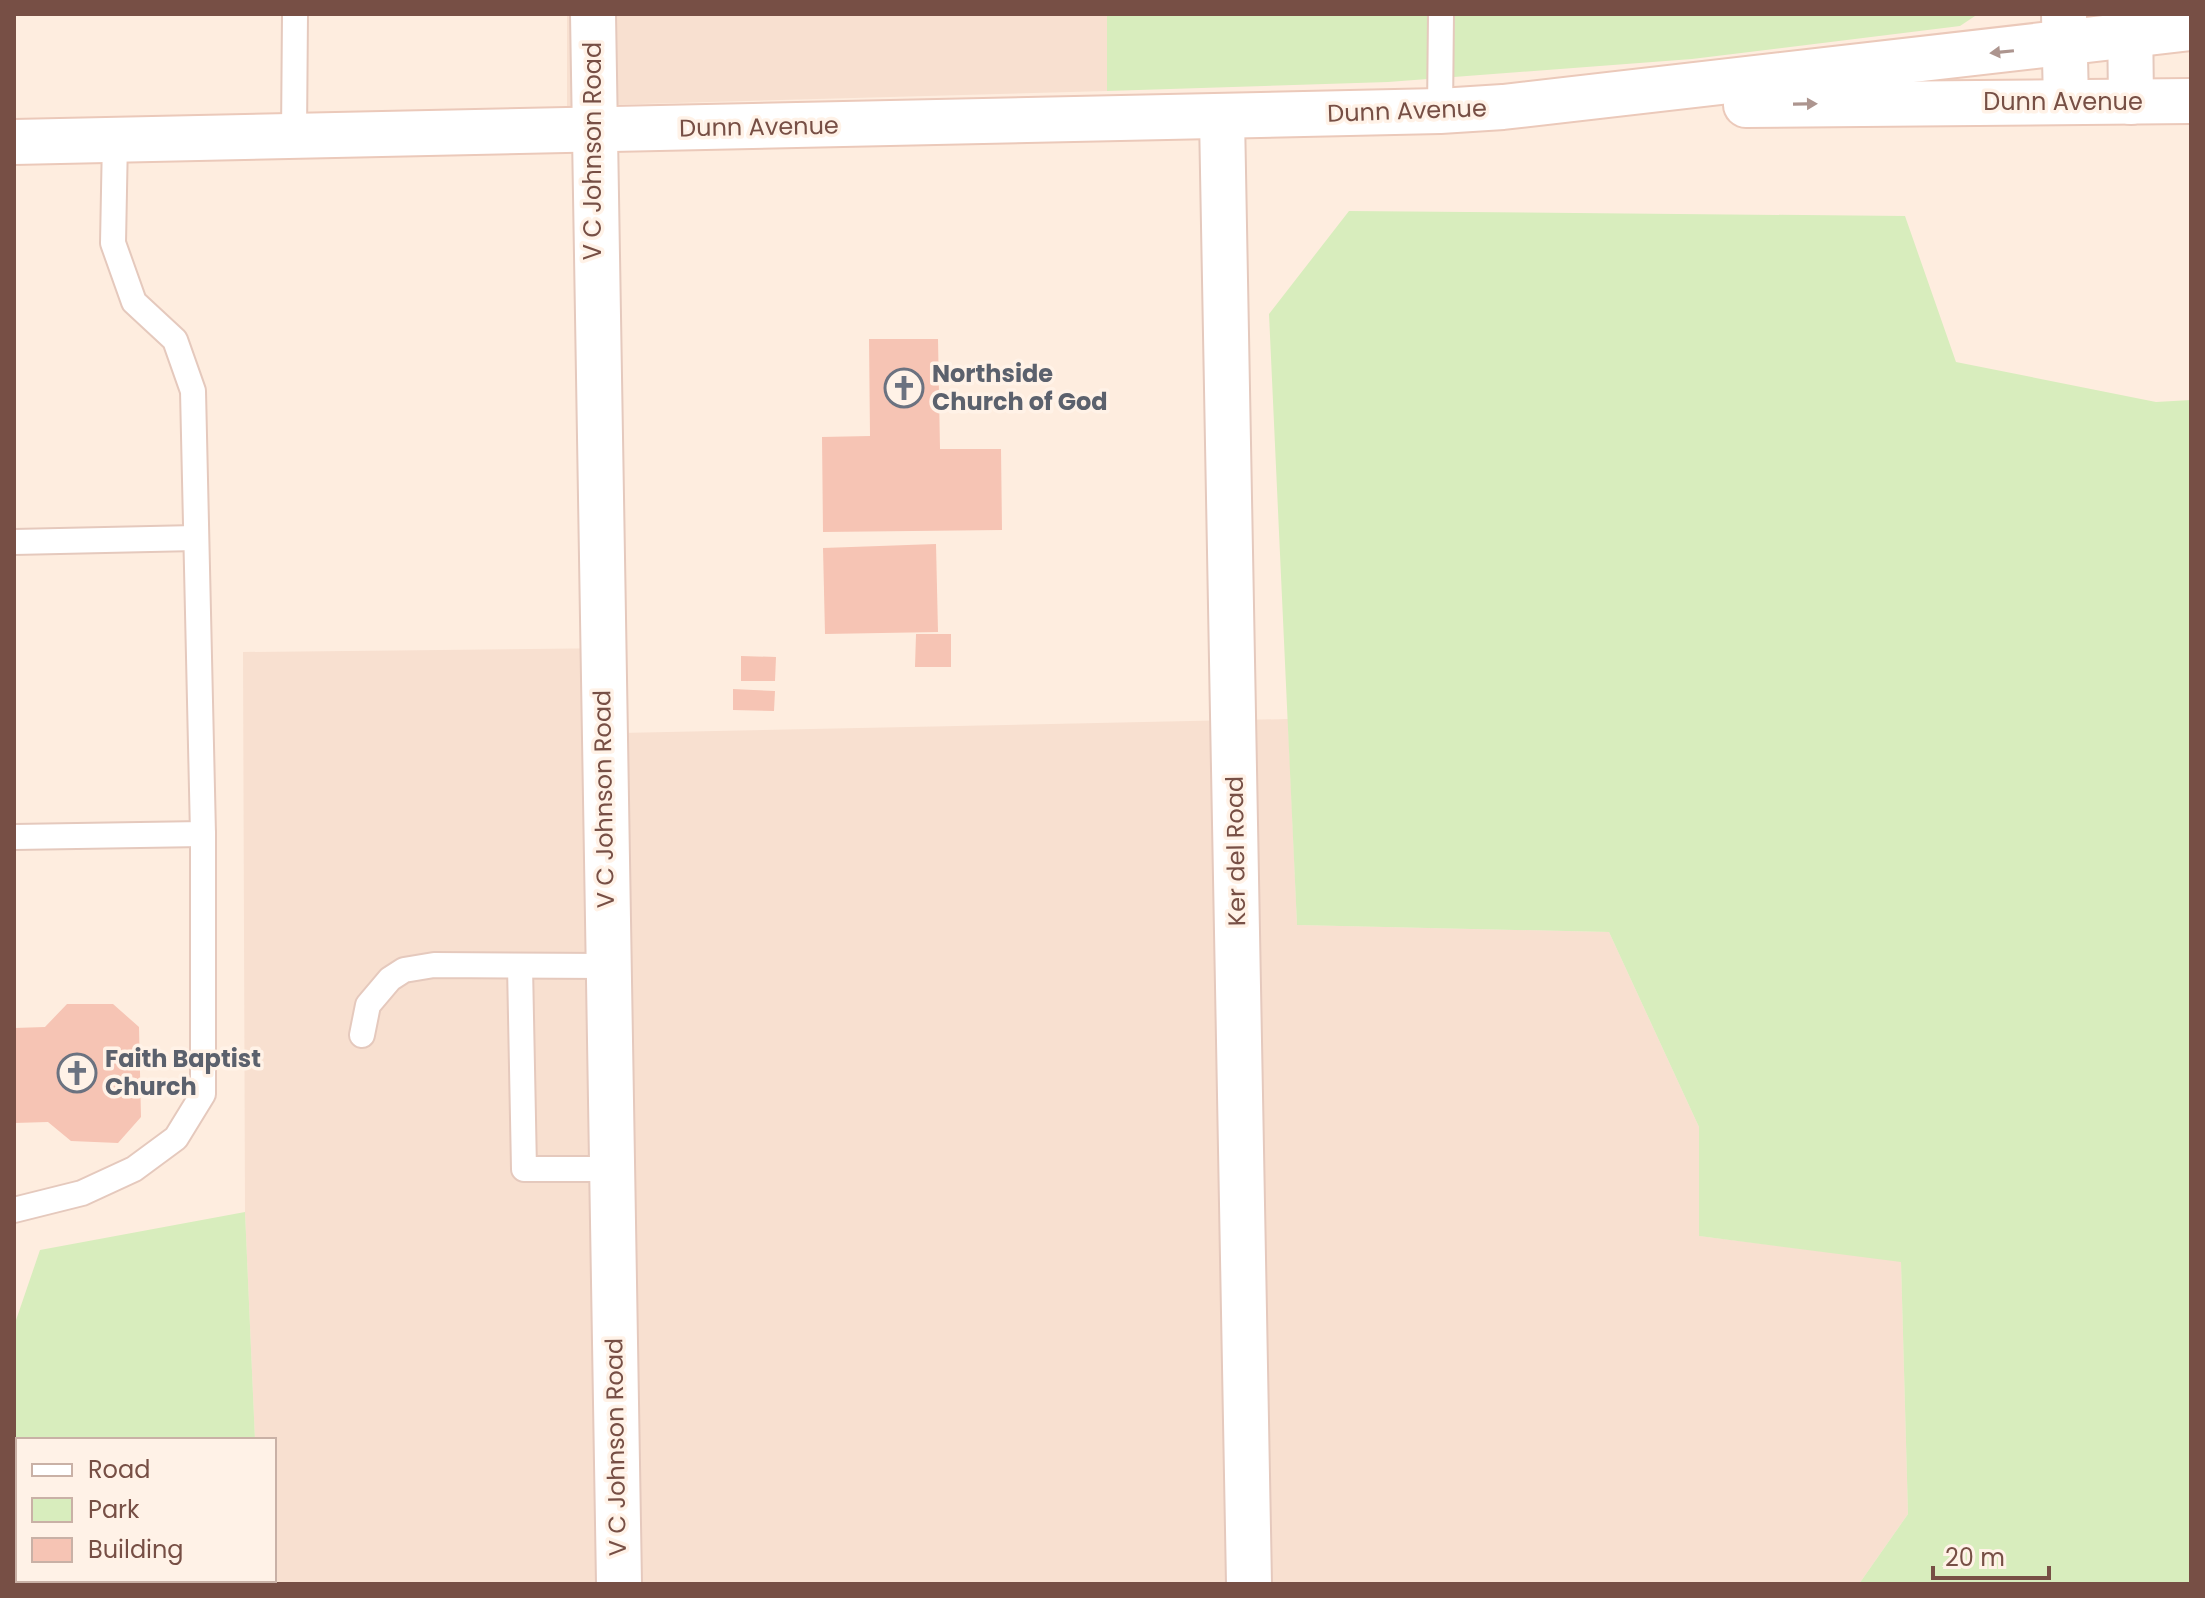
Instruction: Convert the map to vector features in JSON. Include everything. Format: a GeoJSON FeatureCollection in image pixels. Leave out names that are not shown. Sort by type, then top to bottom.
{"type":"FeatureCollection","features":[{"type":"Feature","properties":{"kind":"street","name":"V C Johnson Road"},"geometry":{"type":"LineString","coordinates":[[593,14],[592,130],[619,1584]]}},
{"type":"Feature","properties":{"kind":"street","name":"Dunn Avenue"},"geometry":{"type":"LineString","coordinates":[[1503,107],[2065,29],[2130,25],[2191,28]]}},
{"type":"Feature","properties":{"kind":"street"},"geometry":{"type":"LineString","coordinates":[[2130,25],[2131,102]]}},
{"type":"Feature","properties":{"kind":"street"},"geometry":{"type":"LineString","coordinates":[[2065,29],[2066,102]]}},
{"type":"Feature","properties":{"kind":"street","name":"Dunn Avenue"},"geometry":{"type":"LineString","coordinates":[[14,142],[1222,117],[1503,107],[2191,101]]}},
{"type":"Feature","properties":{"kind":"street","name":"Ker del Road"},"geometry":{"type":"LineString","coordinates":[[1222,117],[1249,1584]]}},
{"type":"Feature","properties":{"kind":"lane"},"geometry":{"type":"LineString","coordinates":[[294,135],[295,14]]}},
{"type":"Feature","properties":{"kind":"lane"},"geometry":{"type":"LineString","coordinates":[[1440,111],[1441,14]]}},
{"type":"Feature","properties":{"kind":"lane"},"geometry":{"type":"LineString","coordinates":[[14,1210],[82,1193],[134,1169],[176,1138],[203,1094],[203,834],[193,391],[175,340],[134,302],[113,243],[115,139]]}},
{"type":"Feature","properties":{"kind":"lane"},"geometry":{"type":"LineString","coordinates":[[14,542],[196,538]]}},
{"type":"Feature","properties":{"kind":"lane"},"geometry":{"type":"LineString","coordinates":[[14,837],[203,834]]}},
{"type":"Feature","properties":{"kind":"lane"},"geometry":{"type":"LineString","coordinates":[[362,1035],[368,1005],[390,979],[404,970],[434,965],[607,966]]}},
{"type":"Feature","properties":{"kind":"lane"},"geometry":{"type":"LineString","coordinates":[[520,966],[524,1169],[611,1169]]}},
{"type":"Feature","properties":{"kind":"shaded area"},"geometry":{"type":"Polygon","coordinates":[[[567,14],[1107,14],[1107,91],[567,106],[567,14]]]}},
{"type":"Feature","properties":{"kind":"shaded area"},"geometry":{"type":"Polygon","coordinates":[[[618,648],[620,733],[1288,719],[1297,925],[1609,932],[1699,1127],[1699,1236],[1901,1261],[1908,1514],[1859,1584],[260,1584],[276,1582],[276,1438],[255,1438],[245,1212],[243,652],[618,648]]]}},
{"type":"Feature","properties":{"kind":"green space"},"geometry":{"type":"Polygon","coordinates":[[[1107,14],[1975,16],[1960,26],[1692,59],[1388,82],[1107,91],[1107,14]]]}},
{"type":"Feature","properties":{"kind":"green space"},"geometry":{"type":"Polygon","coordinates":[[[1349,211],[1905,216],[1956,362],[2156,402],[2191,400],[2191,1584],[1859,1584],[1908,1514],[1901,1262],[1699,1236],[1699,1127],[1609,932],[1297,925],[1269,314],[1349,211]]]}},
{"type":"Feature","properties":{"kind":"green space"},"geometry":{"type":"Polygon","coordinates":[[[245,1212],[255,1438],[16,1438],[16,1484],[14,1326],[40,1250],[245,1212]]]}},
{"type":"Feature","properties":{"kind":"green space"},"geometry":{"type":"Polygon","coordinates":[[[72,1582],[260,1582],[260,1584],[72,1582]]]}},
{"type":"Feature","properties":{"kind":"building","name":"Northside Church of God"},"geometry":{"type":"Polygon","coordinates":[[[869,339],[938,339],[940,449],[1001,449],[1002,530],[823,532],[822,437],[870,436],[869,339]]]}},
{"type":"Feature","properties":{"kind":"building"},"geometry":{"type":"Polygon","coordinates":[[[936,544],[938,632],[825,634],[823,548],[936,544]]]}},
{"type":"Feature","properties":{"kind":"building"},"geometry":{"type":"Polygon","coordinates":[[[916,634],[951,634],[951,667],[915,667],[916,634]]]}},
{"type":"Feature","properties":{"kind":"building"},"geometry":{"type":"Polygon","coordinates":[[[741,656],[776,657],[775,681],[741,681],[741,656]]]}},
{"type":"Feature","properties":{"kind":"building"},"geometry":{"type":"Polygon","coordinates":[[[733,689],[775,691],[774,711],[733,710],[733,689]]]}},
{"type":"Feature","properties":{"kind":"building","name":"Faith Baptist Church"},"geometry":{"type":"Polygon","coordinates":[[[67,1004],[113,1004],[139,1027],[141,1117],[118,1143],[71,1141],[48,1122],[14,1123],[14,1028],[45,1027],[67,1004]]]}},
{"type":"Feature","properties":{"kind":"place","name":"Northside Church of God"},"geometry":{"type":"Point","coordinates":[904,388]}},
{"type":"Feature","properties":{"kind":"place","name":"Faith Baptist Church"},"geometry":{"type":"Point","coordinates":[77,1073]}}]}
